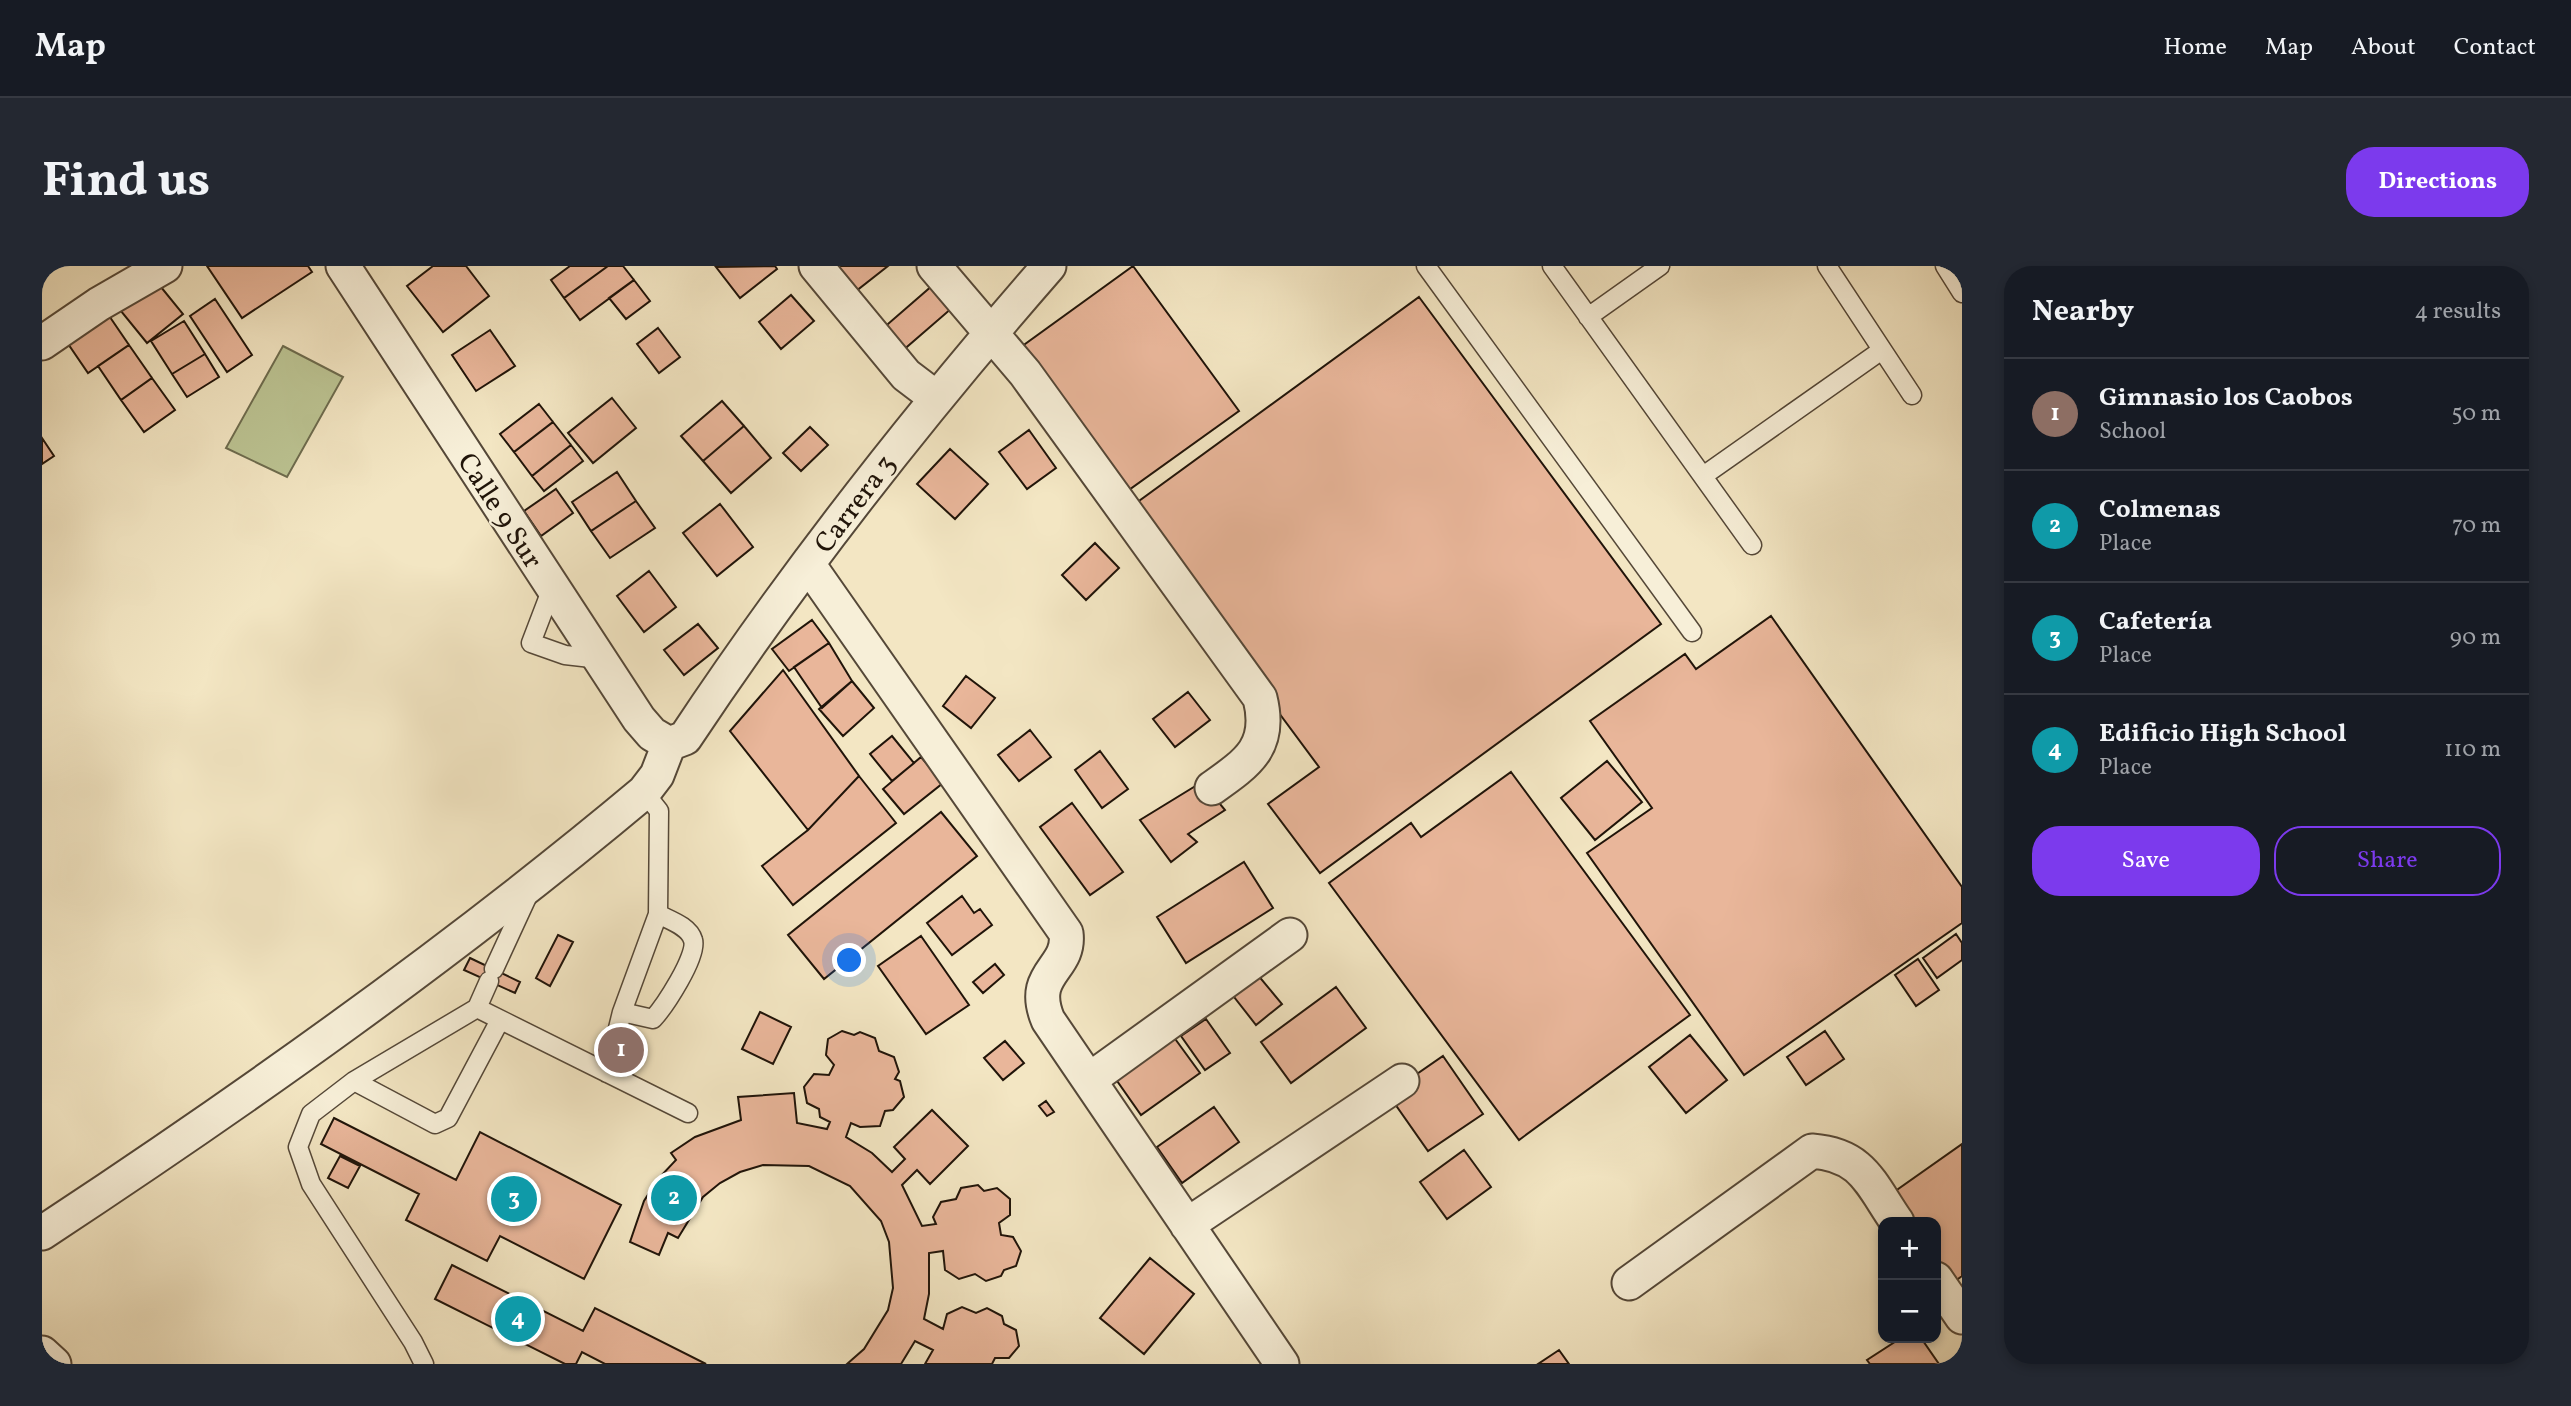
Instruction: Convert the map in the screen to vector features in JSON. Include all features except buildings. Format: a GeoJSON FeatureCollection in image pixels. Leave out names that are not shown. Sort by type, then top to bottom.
{"type":"FeatureCollection","features":[{"type":"Feature","properties":{"kind":"street"},"geometry":{"type":"LineString","coordinates":[[42,343],[99,304],[165,266]]}},
{"type":"Feature","properties":{"kind":"street","name":"Calle 9 Sur"},"geometry":{"type":"LineString","coordinates":[[343,266],[639,719],[652,734],[669,744]]}},
{"type":"Feature","properties":{"kind":"street"},"geometry":{"type":"LineString","coordinates":[[816,266],[906,375],[935,397]]}},
{"type":"Feature","properties":{"kind":"street"},"geometry":{"type":"LineString","coordinates":[[934,266],[1025,373],[1259,698],[1264,731],[1259,746],[1248,761],[1212,788]]}},
{"type":"Feature","properties":{"kind":"street","name":"Carrera 3"},"geometry":{"type":"LineString","coordinates":[[669,744],[685,738],[808,564],[935,397],[1049,266]]}},
{"type":"Feature","properties":{"kind":"street"},"geometry":{"type":"LineString","coordinates":[[808,564],[1066,933],[1067,943],[1062,956],[1047,976],[1042,991],[1044,1009],[1088,1080],[1282,1364]]}},
{"type":"Feature","properties":{"kind":"street"},"geometry":{"type":"LineString","coordinates":[[42,1233],[205,1126],[532,887],[644,792],[657,775],[669,744]]}},
{"type":"Feature","properties":{"kind":"street"},"geometry":{"type":"LineString","coordinates":[[1088,1080],[1290,935]]}},
{"type":"Feature","properties":{"kind":"street"},"geometry":{"type":"LineString","coordinates":[[1187,1225],[1402,1080]]}},
{"type":"Feature","properties":{"kind":"street"},"geometry":{"type":"LineString","coordinates":[[1629,1283],[1812,1151],[1836,1153],[1856,1164],[1893,1217]]}},
{"type":"Feature","properties":{"kind":"street"},"geometry":{"type":"LineString","coordinates":[[1937,1280],[1962,1317]]}},
{"type":"Feature","properties":{"kind":"street"},"geometry":{"type":"LineString","coordinates":[[42,1353],[54,1364]]}},
{"type":"Feature","properties":{"kind":"lane"},"geometry":{"type":"LineString","coordinates":[[1426,266],[1692,632]]}},
{"type":"Feature","properties":{"kind":"lane"},"geometry":{"type":"LineString","coordinates":[[1552,266],[1752,545]]}},
{"type":"Feature","properties":{"kind":"lane"},"geometry":{"type":"LineString","coordinates":[[1588,317],[1660,266]]}},
{"type":"Feature","properties":{"kind":"lane"},"geometry":{"type":"LineString","coordinates":[[1827,266],[1912,396]]}},
{"type":"Feature","properties":{"kind":"lane"},"geometry":{"type":"LineString","coordinates":[[1944,266],[1962,293]]}},
{"type":"Feature","properties":{"kind":"lane"},"geometry":{"type":"LineString","coordinates":[[1703,476],[1882,350]]}},
{"type":"Feature","properties":{"kind":"lane"},"geometry":{"type":"LineString","coordinates":[[552,588],[531,643],[565,655],[600,659]]}},
{"type":"Feature","properties":{"kind":"lane"},"geometry":{"type":"LineString","coordinates":[[607,1073],[622,1012],[658,914],[659,811],[644,792]]}},
{"type":"Feature","properties":{"kind":"lane"},"geometry":{"type":"LineString","coordinates":[[424,1364],[413,1342],[311,1184],[298,1147],[311,1114],[354,1081],[477,1008],[532,887]]}},
{"type":"Feature","properties":{"kind":"lane"},"geometry":{"type":"LineString","coordinates":[[622,1012],[653,1019],[661,1010],[692,955],[693,941],[685,929],[658,914]]}},
{"type":"Feature","properties":{"kind":"lane"},"geometry":{"type":"LineString","coordinates":[[477,1008],[688,1113]]}},
{"type":"Feature","properties":{"kind":"lane"},"geometry":{"type":"LineString","coordinates":[[354,1081],[435,1124],[441,1124],[448,1118],[500,1020]]}},
{"type":"Feature","properties":{"kind":"green space"},"geometry":{"type":"Polygon","coordinates":[[[283,346],[343,377],[287,477],[226,448],[283,346]]]}},
{"type":"Feature","properties":{"kind":"place","name":"Gimnasio los Caobos"},"geometry":{"type":"Point","coordinates":[621,1050]}},
{"type":"Feature","properties":{"kind":"place","name":"Colmenas"},"geometry":{"type":"Point","coordinates":[674,1198]}},
{"type":"Feature","properties":{"kind":"place","name":"Cafetería"},"geometry":{"type":"Point","coordinates":[514,1199]}},
{"type":"Feature","properties":{"kind":"place","name":"Edificio High School"},"geometry":{"type":"Point","coordinates":[518,1319]}}]}
